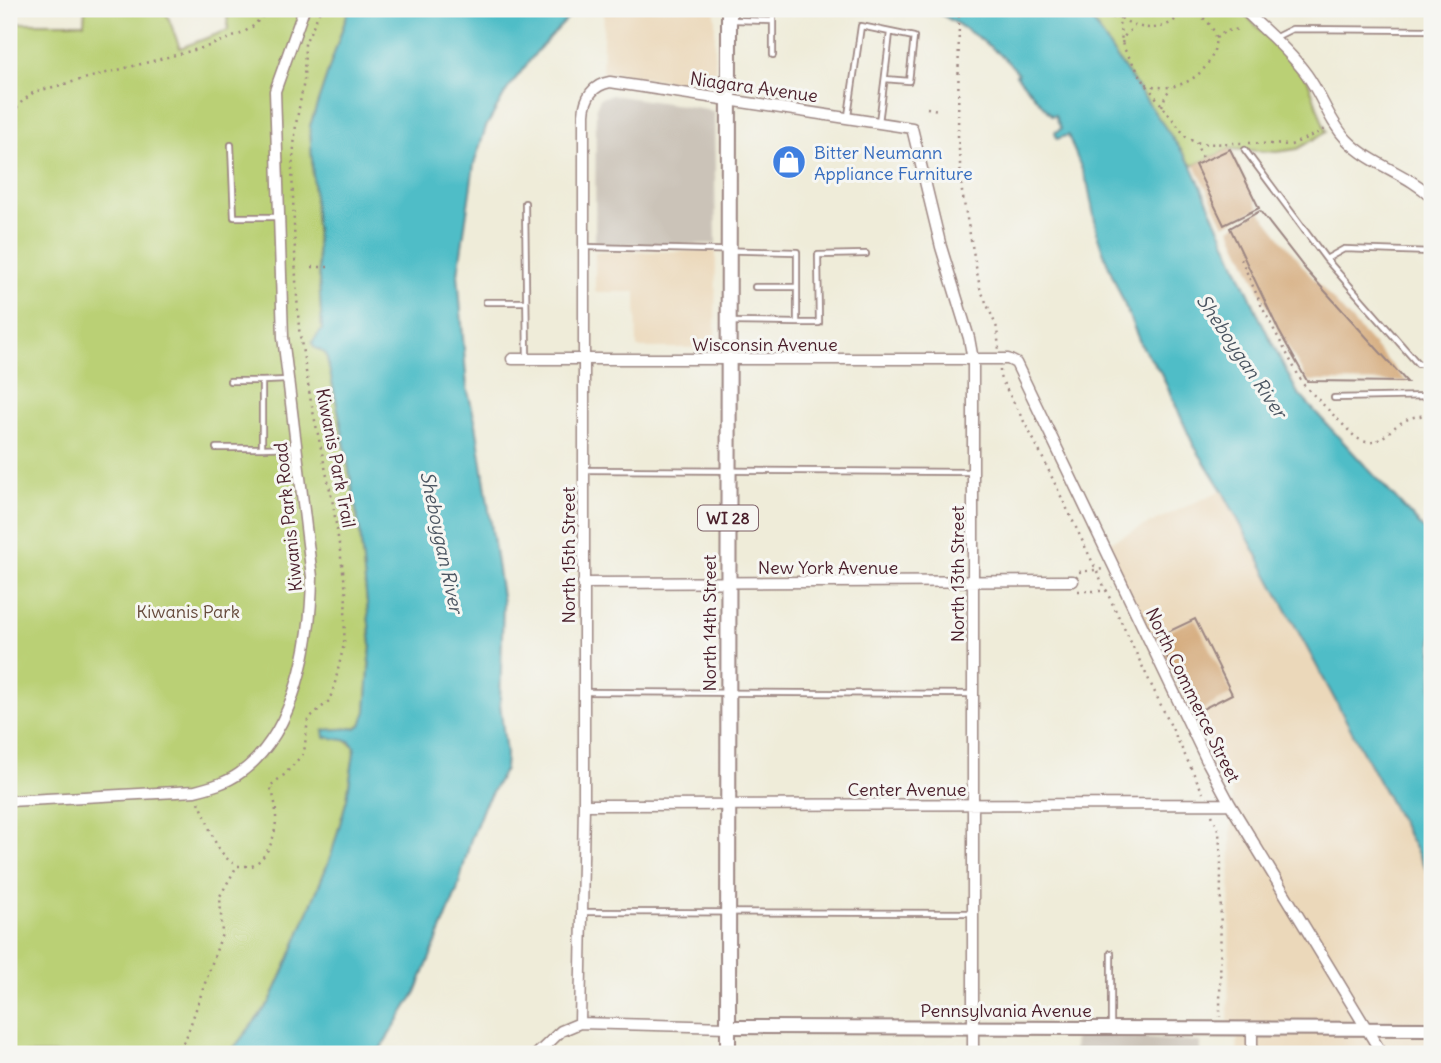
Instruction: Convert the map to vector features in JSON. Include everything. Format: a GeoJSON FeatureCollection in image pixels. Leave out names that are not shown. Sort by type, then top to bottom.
{"type":"FeatureCollection","features":[{"type":"Feature","properties":{"kind":"main road","name":"North 14th Street"},"geometry":{"type":"LineString","coordinates":[[728,1027],[729,14]]}},
{"type":"Feature","properties":{"kind":"main road","name":"WI 28"},"geometry":{"type":"LineString","coordinates":[[728,1027],[728,1054]]}},
{"type":"Feature","properties":{"kind":"street","name":"Kiwanis Park Road"},"geometry":{"type":"LineString","coordinates":[[9,800],[195,791],[229,780],[260,755],[287,710],[297,682],[309,627],[313,576],[283,337],[275,91],[304,9]]}},
{"type":"Feature","properties":{"kind":"street"},"geometry":{"type":"LineString","coordinates":[[1242,9],[1307,75],[1335,124],[1362,153],[1415,183],[1432,197]]}},
{"type":"Feature","properties":{"kind":"street","name":"Niagara Avenue"},"geometry":{"type":"LineString","coordinates":[[594,89],[610,82],[912,128]]}},
{"type":"Feature","properties":{"kind":"street","name":"North 15th Street"},"geometry":{"type":"LineString","coordinates":[[580,1023],[584,805],[584,110],[586,99],[594,89]]}},
{"type":"Feature","properties":{"kind":"street","name":"North 13th Street"},"geometry":{"type":"LineString","coordinates":[[912,128],[941,247],[973,359],[973,1054]]}},
{"type":"Feature","properties":{"kind":"street","name":"Wisconsin Avenue"},"geometry":{"type":"LineString","coordinates":[[512,359],[1000,359],[1016,363]]}},
{"type":"Feature","properties":{"kind":"street","name":"North Commerce Street"},"geometry":{"type":"LineString","coordinates":[[1016,363],[1230,804],[1382,1054]]}},
{"type":"Feature","properties":{"kind":"street","name":"New York Avenue"},"geometry":{"type":"LineString","coordinates":[[583,583],[1073,581]]}},
{"type":"Feature","properties":{"kind":"street","name":"Center Avenue"},"geometry":{"type":"LineString","coordinates":[[584,805],[1230,804]]}},
{"type":"Feature","properties":{"kind":"street"},"geometry":{"type":"LineString","coordinates":[[537,1054],[561,1031],[580,1023]]}},
{"type":"Feature","properties":{"kind":"street","name":"Pennsylvania Avenue"},"geometry":{"type":"LineString","coordinates":[[580,1023],[728,1027],[1432,1029]]}},
{"type":"Feature","properties":{"kind":"street"},"geometry":{"type":"LineString","coordinates":[[1252,1029],[1252,1054]]}},
{"type":"Feature","properties":{"kind":"lane"},"geometry":{"type":"LineString","coordinates":[[773,9],[773,55]]}},
{"type":"Feature","properties":{"kind":"lane"},"geometry":{"type":"LineString","coordinates":[[729,14],[773,21]]}},
{"type":"Feature","properties":{"kind":"lane"},"geometry":{"type":"LineString","coordinates":[[848,117],[860,26],[914,37],[909,81],[885,79]]}},
{"type":"Feature","properties":{"kind":"lane"},"geometry":{"type":"LineString","coordinates":[[1273,38],[1292,29],[1432,30]]}},
{"type":"Feature","properties":{"kind":"lane"},"geometry":{"type":"LineString","coordinates":[[879,123],[890,32]]}},
{"type":"Feature","properties":{"kind":"lane"},"geometry":{"type":"LineString","coordinates":[[231,145],[234,217],[279,217]]}},
{"type":"Feature","properties":{"kind":"lane"},"geometry":{"type":"LineString","coordinates":[[1245,150],[1326,259],[1418,364],[1432,363]]}},
{"type":"Feature","properties":{"kind":"lane"},"geometry":{"type":"LineString","coordinates":[[525,203],[527,359]]}},
{"type":"Feature","properties":{"kind":"lane"},"geometry":{"type":"LineString","coordinates":[[584,247],[797,252],[797,323]]}},
{"type":"Feature","properties":{"kind":"lane"},"geometry":{"type":"LineString","coordinates":[[1326,259],[1344,249],[1432,252]]}},
{"type":"Feature","properties":{"kind":"lane"},"geometry":{"type":"LineString","coordinates":[[728,322],[819,323],[818,255],[866,254]]}},
{"type":"Feature","properties":{"kind":"lane"},"geometry":{"type":"LineString","coordinates":[[755,287],[797,287]]}},
{"type":"Feature","properties":{"kind":"lane"},"geometry":{"type":"LineString","coordinates":[[486,302],[526,302]]}},
{"type":"Feature","properties":{"kind":"lane"},"geometry":{"type":"LineString","coordinates":[[1334,398],[1430,396],[1432,377]]}},
{"type":"Feature","properties":{"kind":"lane"},"geometry":{"type":"LineString","coordinates":[[230,381],[289,380]]}},
{"type":"Feature","properties":{"kind":"lane"},"geometry":{"type":"LineString","coordinates":[[262,381],[262,448]]}},
{"type":"Feature","properties":{"kind":"lane"},"geometry":{"type":"LineString","coordinates":[[216,448],[298,447]]}},
{"type":"Feature","properties":{"kind":"lane"},"geometry":{"type":"LineString","coordinates":[[583,470],[973,472]]}},
{"type":"Feature","properties":{"kind":"lane"},"geometry":{"type":"LineString","coordinates":[[584,692],[973,694]]}},
{"type":"Feature","properties":{"kind":"lane"},"geometry":{"type":"LineString","coordinates":[[582,912],[973,913]]}},
{"type":"Feature","properties":{"kind":"lane"},"geometry":{"type":"LineString","coordinates":[[1111,953],[1111,1028]]}},
{"type":"Feature","properties":{"kind":"path"},"geometry":{"type":"LineString","coordinates":[[9,117],[14,117],[18,105],[34,92],[206,47],[240,34],[270,9]]}},
{"type":"Feature","properties":{"kind":"path","name":"Kiwanis Park Trail"},"geometry":{"type":"LineString","coordinates":[[237,866],[252,866],[265,855],[277,816],[270,786],[291,769],[304,753],[308,719],[329,701],[344,644],[345,571],[321,441],[311,402],[299,329],[295,268],[292,169],[295,132],[304,81],[304,48],[321,9]]}},
{"type":"Feature","properties":{"kind":"path"},"geometry":{"type":"LineString","coordinates":[[959,9],[958,136],[962,192],[979,288],[997,328],[1000,377],[1036,444],[1219,832],[1220,1029]]}},
{"type":"Feature","properties":{"kind":"path"},"geometry":{"type":"LineString","coordinates":[[1101,9],[1109,17],[1150,29],[1178,19],[1185,9],[1204,17],[1212,27],[1216,37],[1213,52],[1202,71],[1192,80],[1167,92],[1162,106]]}},
{"type":"Feature","properties":{"kind":"path"},"geometry":{"type":"LineString","coordinates":[[1117,9],[1122,43],[1145,83],[1186,137],[1196,142],[1291,145],[1335,124]]}},
{"type":"Feature","properties":{"kind":"path"},"geometry":{"type":"LineString","coordinates":[[1119,18],[1136,9]]}},
{"type":"Feature","properties":{"kind":"path"},"geometry":{"type":"LineString","coordinates":[[1122,43],[1128,31],[1137,27]]}},
{"type":"Feature","properties":{"kind":"path"},"geometry":{"type":"LineString","coordinates":[[1216,37],[1240,29]]}},
{"type":"Feature","properties":{"kind":"path"},"geometry":{"type":"LineString","coordinates":[[1145,83],[1159,88],[1175,87]]}},
{"type":"Feature","properties":{"kind":"path"},"geometry":{"type":"LineString","coordinates":[[927,108],[939,110]]}},
{"type":"Feature","properties":{"kind":"path"},"geometry":{"type":"LineString","coordinates":[[1196,142],[1203,161]]}},
{"type":"Feature","properties":{"kind":"path"},"geometry":{"type":"LineString","coordinates":[[1241,259],[1263,309],[1303,384],[1354,436],[1371,443],[1405,420],[1420,415],[1432,416]]}},
{"type":"Feature","properties":{"kind":"path"},"geometry":{"type":"LineString","coordinates":[[312,267],[330,267]]}},
{"type":"Feature","properties":{"kind":"path"},"geometry":{"type":"LineString","coordinates":[[1112,565],[1097,571],[1072,573],[1076,591],[1106,591],[1121,583]]}},
{"type":"Feature","properties":{"kind":"path"},"geometry":{"type":"LineString","coordinates":[[175,1054],[186,1038],[222,934],[220,897],[237,866],[219,851],[195,791]]}},
{"type":"Feature","properties":{"kind":"shaded area"},"geometry":{"type":"Polygon","coordinates":[[[604,9],[715,9],[715,79],[704,86],[602,73],[604,9]]]}},
{"type":"Feature","properties":{"kind":"shaded area"},"geometry":{"type":"Polygon","coordinates":[[[612,95],[714,112],[716,244],[595,244],[596,108],[600,98],[612,95]]]}},
{"type":"Feature","properties":{"kind":"shaded area"},"geometry":{"type":"Polygon","coordinates":[[[716,251],[715,337],[710,348],[637,348],[636,292],[595,292],[595,252],[716,251]]]}},
{"type":"Feature","properties":{"kind":"shaded area"},"geometry":{"type":"Polygon","coordinates":[[[1222,490],[1432,880],[1432,1054],[1237,1054],[1238,1027],[1228,1026],[1232,782],[1122,585],[1103,545],[1222,490]]]}},
{"type":"Feature","properties":{"kind":"shaded area"},"geometry":{"type":"Polygon","coordinates":[[[1075,1034],[1200,1042],[1200,1054],[1074,1054],[1075,1034]]]}},
{"type":"Feature","properties":{"kind":"green space","name":"Kiwanis Park"},"geometry":{"type":"Polygon","coordinates":[[[85,9],[165,9],[180,48],[228,30],[227,9],[349,9],[310,126],[322,330],[312,343],[326,353],[360,532],[371,644],[366,712],[361,725],[356,728],[325,730],[355,747],[347,799],[331,856],[270,1002],[229,1054],[9,1054],[9,23],[84,23],[85,9]]]}},
{"type":"Feature","properties":{"kind":"green space"},"geometry":{"type":"Polygon","coordinates":[[[1085,9],[1240,9],[1307,78],[1326,132],[1297,149],[1277,152],[1230,149],[1192,166],[1085,9]]]}},
{"type":"Feature","properties":{"kind":"water","name":"Sheboygan River"},"geometry":{"type":"Polygon","coordinates":[[[349,9],[577,9],[538,50],[507,90],[486,127],[474,164],[458,274],[467,388],[476,424],[503,603],[500,703],[506,754],[505,769],[484,806],[470,842],[457,891],[416,992],[377,1054],[229,1054],[270,1002],[331,856],[347,799],[355,747],[349,741],[325,737],[324,730],[356,728],[361,725],[366,711],[371,644],[360,532],[326,354],[314,347],[312,342],[322,330],[310,126],[349,9]]]}},
{"type":"Feature","properties":{"kind":"water","name":"Sheboygan River"},"geometry":{"type":"Polygon","coordinates":[[[931,9],[1085,9],[1192,166],[1261,321],[1297,392],[1432,538],[1432,880],[1222,490],[1193,444],[1161,373],[1141,345],[1098,237],[1088,185],[1068,135],[1057,139],[1055,132],[1061,129],[1055,115],[1052,116],[1016,75],[1018,73],[1010,64],[965,29],[931,9]]]}},
{"type":"Feature","properties":{"kind":"building"},"geometry":{"type":"Polygon","coordinates":[[[1230,149],[1259,208],[1224,225],[1195,165],[1230,149]]]}},
{"type":"Feature","properties":{"kind":"building"},"geometry":{"type":"Polygon","coordinates":[[[1260,211],[1306,270],[1407,382],[1307,381],[1279,331],[1230,228],[1260,211]]]}},
{"type":"Feature","properties":{"kind":"building"},"geometry":{"type":"Polygon","coordinates":[[[1195,619],[1232,694],[1195,713],[1157,637],[1195,619]]]}},
{"type":"Feature","properties":{"kind":"place","name":"Bitter Neumann Appliance Furniture"},"geometry":{"type":"Point","coordinates":[789,162]}}]}
